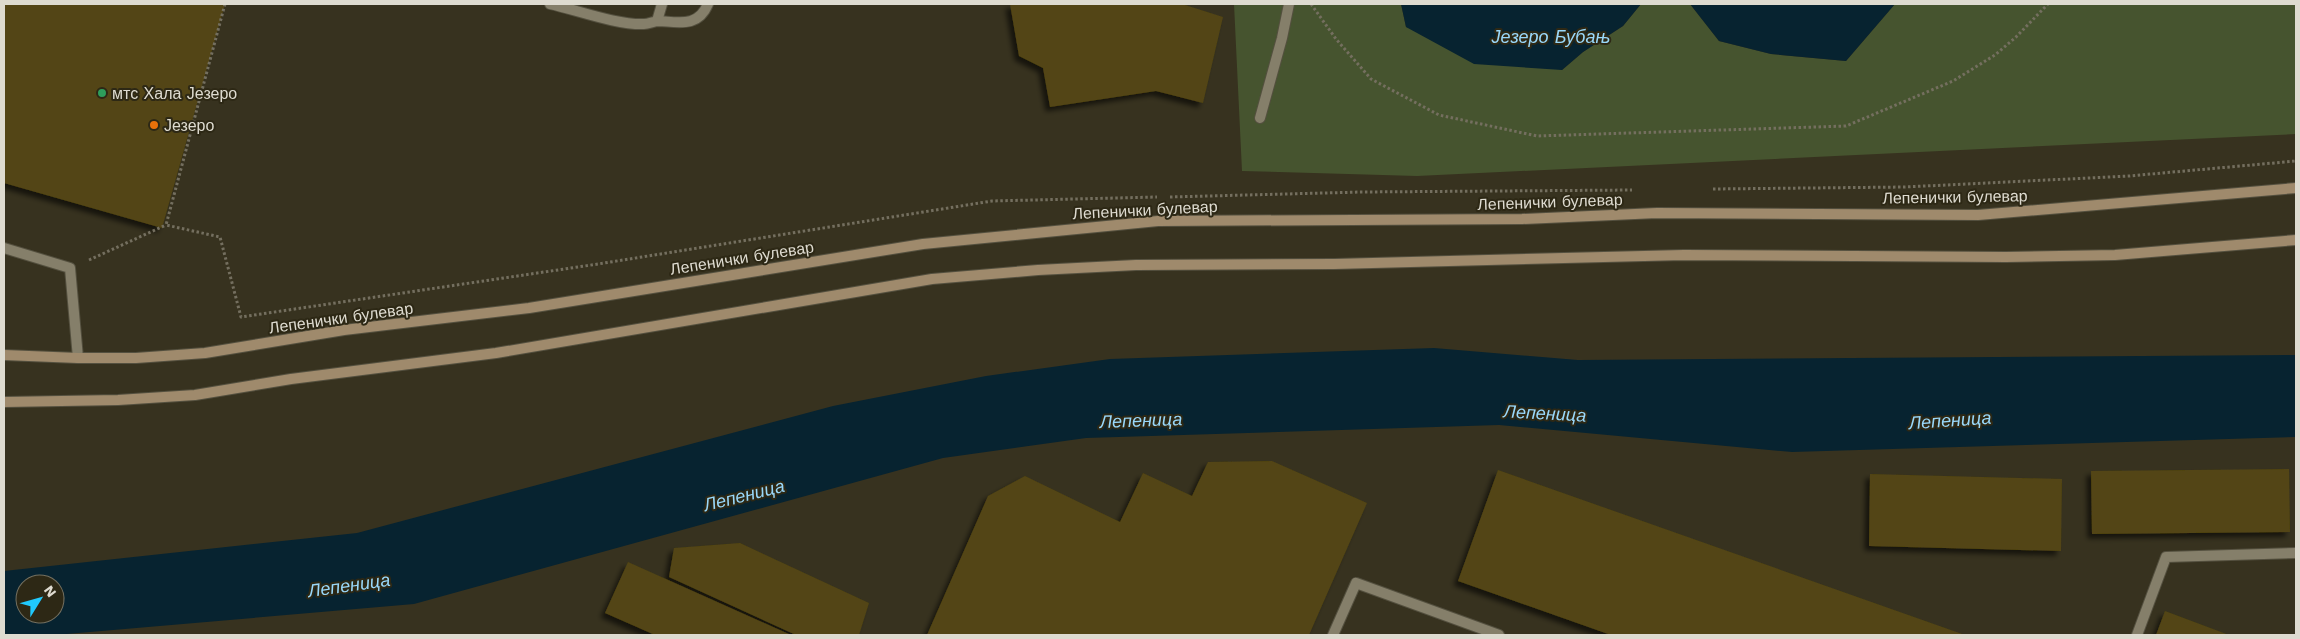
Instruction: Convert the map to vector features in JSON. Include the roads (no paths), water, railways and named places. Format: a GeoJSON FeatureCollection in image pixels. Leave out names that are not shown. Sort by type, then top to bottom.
{"type":"FeatureCollection","features":[{"type":"Feature","properties":{"kind":"main road","name":"Лепенички булевар"},"geometry":{"type":"LineString","coordinates":[[4,354],[78,358],[136,358],[213,352],[344,330],[529,308],[923,244],[1158,222],[1522,219],[1657,213],[1978,215],[2296,188]]}},
{"type":"Feature","properties":{"kind":"main road"},"geometry":{"type":"LineString","coordinates":[[4,402],[118,400],[195,395],[291,379],[496,353],[932,279],[1038,270],[1136,265],[1334,264],[1684,255],[2006,257],[2115,255],[2296,240]]}},
{"type":"Feature","properties":{"kind":"lane"},"geometry":{"type":"LineString","coordinates":[[550,4],[625,22],[645,24],[657,21],[684,24],[705,12],[708,4]]}},
{"type":"Feature","properties":{"kind":"lane"},"geometry":{"type":"LineString","coordinates":[[657,21],[662,4]]}},
{"type":"Feature","properties":{"kind":"lane"},"geometry":{"type":"LineString","coordinates":[[1260,118],[1282,38],[1289,4]]}},
{"type":"Feature","properties":{"kind":"lane"},"geometry":{"type":"LineString","coordinates":[[4,248],[70,268],[78,358]]}},
{"type":"Feature","properties":{"kind":"lane"},"geometry":{"type":"LineString","coordinates":[[2137,635],[2166,557],[2296,553]]}},
{"type":"Feature","properties":{"kind":"lane"},"geometry":{"type":"LineString","coordinates":[[1333,635],[1356,583],[1499,635]]}},
{"type":"Feature","properties":{"kind":"water","name":"Језеро Бубањ"},"geometry":{"type":"Polygon","coordinates":[[[1401,4],[1641,4],[1623,26],[1583,52],[1562,70],[1474,64],[1406,27],[1401,4]]]}},
{"type":"Feature","properties":{"kind":"water"},"geometry":{"type":"Polygon","coordinates":[[[1690,4],[1895,4],[1846,61],[1771,54],[1719,41],[1690,4]]]}},
{"type":"Feature","properties":{"kind":"water","name":"Лепеница"},"geometry":{"type":"Polygon","coordinates":[[[1434,348],[1578,360],[2296,355],[2296,437],[1792,452],[1499,425],[1086,438],[943,458],[414,604],[55,635],[4,635],[4,571],[357,533],[833,406],[986,376],[1110,359],[1434,348]]]}},
{"type":"Feature","properties":{"kind":"place","name":"мтс Хала Језеро"},"geometry":{"type":"Point","coordinates":[102,93]}},
{"type":"Feature","properties":{"kind":"place","name":"Језеро"},"geometry":{"type":"Point","coordinates":[154,125]}}]}
